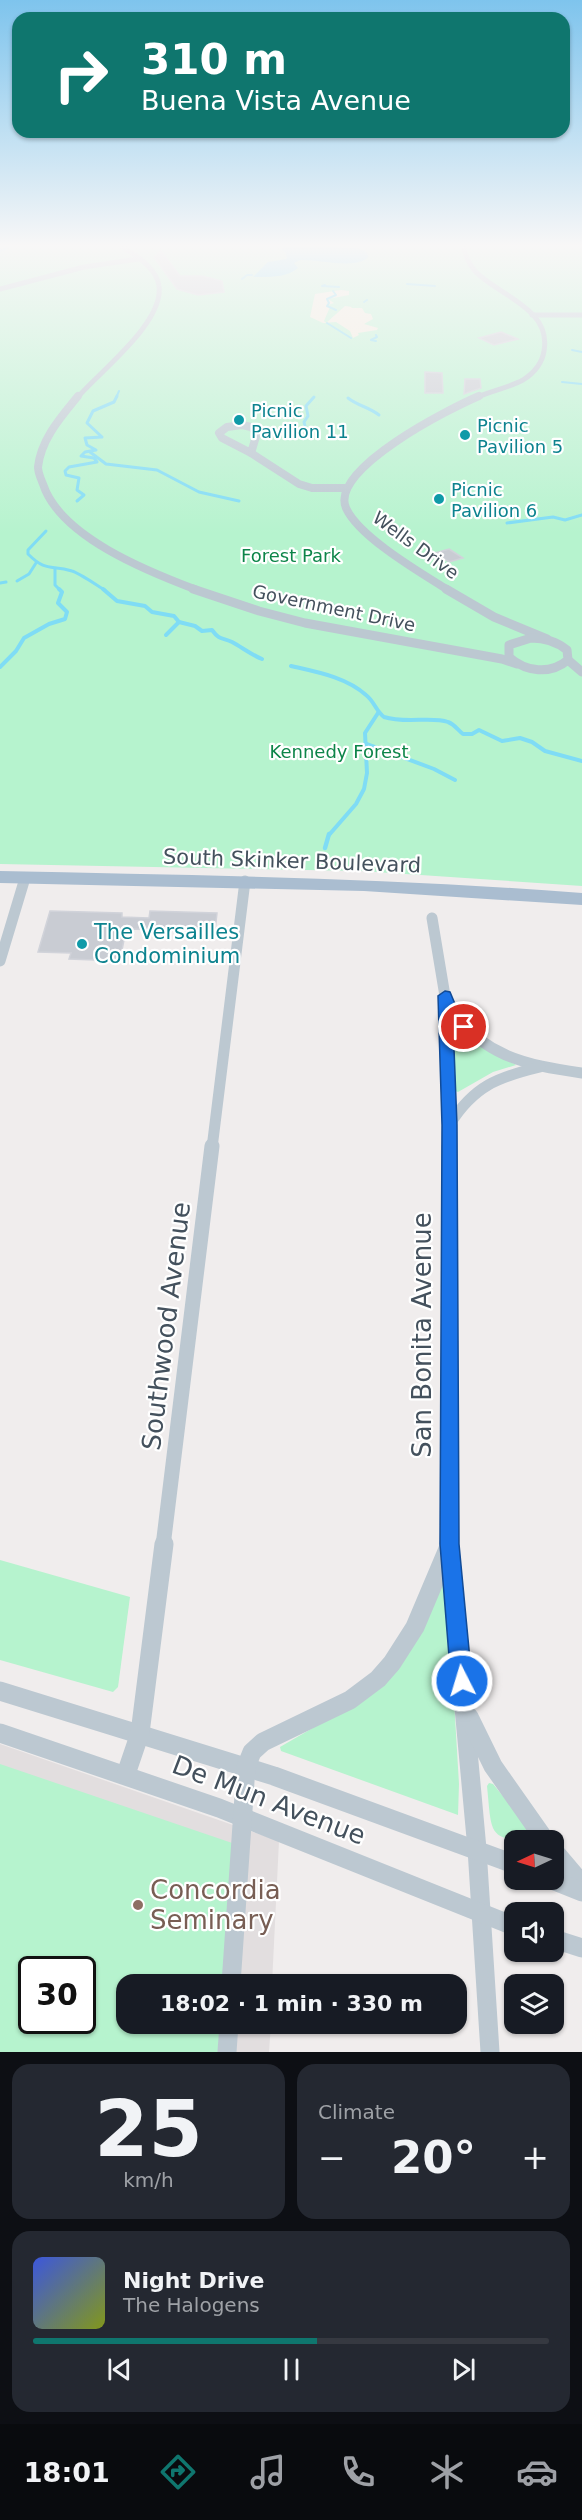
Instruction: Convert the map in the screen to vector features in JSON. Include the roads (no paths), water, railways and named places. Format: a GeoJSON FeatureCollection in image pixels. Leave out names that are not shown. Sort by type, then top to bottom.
{"type":"FeatureCollection","features":[{"type":"Feature","properties":{"kind":"main road","name":"South Skinker Boulevard"},"geometry":{"type":"LineString","coordinates":[[0,877],[245,881],[438,888],[582,899]]}},
{"type":"Feature","properties":{"kind":"street","name":"Government Drive"},"geometry":{"type":"LineString","coordinates":[[130,342],[62,415],[41,445],[39,476],[44,491],[69,524],[100,546],[144,567],[222,599],[299,621],[502,659],[531,669],[547,670],[560,666],[568,660]]}},
{"type":"Feature","properties":{"kind":"street"},"geometry":{"type":"LineString","coordinates":[[251,453],[257,440],[254,429],[237,425],[219,433],[222,438],[251,453],[299,484],[320,488],[347,488],[372,461],[418,425],[480,396],[519,381],[536,370],[542,360],[545,342]]}},
{"type":"Feature","properties":{"kind":"street","name":"Wells Drive"},"geometry":{"type":"LineString","coordinates":[[347,488],[346,508],[359,525],[409,564],[489,614],[567,650],[568,660]]}},
{"type":"Feature","properties":{"kind":"street","name":"Wells Drive"},"geometry":{"type":"LineString","coordinates":[[489,614],[511,633],[514,639],[510,644],[509,657],[517,664]]}},
{"type":"Feature","properties":{"kind":"street","name":"Government Drive"},"geometry":{"type":"LineString","coordinates":[[452,650],[479,651],[523,639],[547,639]]}},
{"type":"Feature","properties":{"kind":"street"},"geometry":{"type":"LineString","coordinates":[[568,660],[582,672]]}},
{"type":"Feature","properties":{"kind":"street"},"geometry":{"type":"LineString","coordinates":[[0,961],[25,878]]}},
{"type":"Feature","properties":{"kind":"street","name":"Southwood Avenue"},"geometry":{"type":"LineString","coordinates":[[126,1774],[140,1732],[245,881]]}},
{"type":"Feature","properties":{"kind":"street","name":"San Bonita Avenue"},"geometry":{"type":"LineString","coordinates":[[432,918],[445,996],[449,1125],[449,1544],[477,1849],[489,2052]]}},
{"type":"Feature","properties":{"kind":"street"},"geometry":{"type":"LineString","coordinates":[[445,996],[453,1014],[478,1040],[493,1050],[540,1067],[582,1073]]}},
{"type":"Feature","properties":{"kind":"street"},"geometry":{"type":"LineString","coordinates":[[449,1125],[460,1107],[485,1084],[504,1075],[540,1067]]}},
{"type":"Feature","properties":{"kind":"street","name":"San Bonita Avenue"},"geometry":{"type":"LineString","coordinates":[[246,1767],[251,1752],[268,1740],[328,1712],[363,1692],[390,1667],[406,1642],[429,1595],[449,1544]]}},
{"type":"Feature","properties":{"kind":"street","name":"De Mun Avenue"},"geometry":{"type":"LineString","coordinates":[[0,1691],[140,1732],[246,1767],[504,1860]]}},
{"type":"Feature","properties":{"kind":"street","name":"San Bonita Avenue"},"geometry":{"type":"LineString","coordinates":[[464,1704],[477,1738],[498,1774],[538,1830]]}},
{"type":"Feature","properties":{"kind":"street","name":"De Mun Avenue"},"geometry":{"type":"LineString","coordinates":[[0,1733],[126,1774],[290,1836],[504,1923]]}},
{"type":"Feature","properties":{"kind":"street"},"geometry":{"type":"LineString","coordinates":[[232,1974],[246,1767]]}},
{"type":"Feature","properties":{"kind":"street"},"geometry":{"type":"LineString","coordinates":[[564,1863],[582,1884]]}},
{"type":"Feature","properties":{"kind":"street"},"geometry":{"type":"LineString","coordinates":[[564,1885],[582,1892]]}},
{"type":"Feature","properties":{"kind":"street"},"geometry":{"type":"LineString","coordinates":[[564,1942],[582,1948]]}},
{"type":"Feature","properties":{"kind":"street"},"geometry":{"type":"LineString","coordinates":[[227,2052],[228,2034]]}},
{"type":"Feature","properties":{"kind":"waterway"},"geometry":{"type":"LineString","coordinates":[[572,350],[582,352]]}},
{"type":"Feature","properties":{"kind":"waterway"},"geometry":{"type":"LineString","coordinates":[[562,382],[582,384]]}},
{"type":"Feature","properties":{"kind":"waterway"},"geometry":{"type":"LineString","coordinates":[[116,398],[119,391]]}},
{"type":"Feature","properties":{"kind":"waterway"},"geometry":{"type":"LineString","coordinates":[[306,430],[304,422],[308,416],[306,406],[314,397]]}},
{"type":"Feature","properties":{"kind":"waterway"},"geometry":{"type":"LineString","coordinates":[[77,501],[84,495],[77,490],[79,478],[66,475],[65,471],[69,467],[97,462],[94,458],[81,456],[85,452],[96,450],[87,445],[85,438],[102,437],[87,423],[93,411],[114,402],[116,398]]}},
{"type":"Feature","properties":{"kind":"waterway"},"geometry":{"type":"LineString","coordinates":[[348,398],[379,415]]}},
{"type":"Feature","properties":{"kind":"waterway"},"geometry":{"type":"LineString","coordinates":[[90,452],[106,464],[157,470],[199,492],[239,501]]}},
{"type":"Feature","properties":{"kind":"waterway"},"geometry":{"type":"LineString","coordinates":[[507,523],[553,517],[565,520],[582,515]]}},
{"type":"Feature","properties":{"kind":"waterway"},"geometry":{"type":"LineString","coordinates":[[46,531],[28,550],[28,554],[40,564],[75,572],[105,590]]}},
{"type":"Feature","properties":{"kind":"waterway"},"geometry":{"type":"LineString","coordinates":[[17,581],[29,574],[36,563]]}},
{"type":"Feature","properties":{"kind":"waterway"},"geometry":{"type":"LineString","coordinates":[[0,667],[16,651],[24,638],[49,624],[65,619],[67,612],[58,603],[62,592],[55,585],[55,569]]}},
{"type":"Feature","properties":{"kind":"waterway"},"geometry":{"type":"LineString","coordinates":[[0,583],[6,582]]}},
{"type":"Feature","properties":{"kind":"waterway"},"geometry":{"type":"LineString","coordinates":[[103,589],[117,601],[145,606],[152,612],[174,616],[179,622]]}},
{"type":"Feature","properties":{"kind":"waterway"},"geometry":{"type":"LineString","coordinates":[[166,635],[179,622]]}},
{"type":"Feature","properties":{"kind":"waterway"},"geometry":{"type":"LineString","coordinates":[[179,622],[195,626],[202,631],[212,630],[219,637],[262,659]]}},
{"type":"Feature","properties":{"kind":"waterway"},"geometry":{"type":"LineString","coordinates":[[291,666],[331,676],[350,684],[369,697],[384,717],[401,720],[442,720],[452,724],[463,734],[472,734],[479,730],[502,741],[520,738],[532,742],[545,751],[582,761]]}},
{"type":"Feature","properties":{"kind":"waterway"},"geometry":{"type":"LineString","coordinates":[[329,835],[356,804],[364,789],[367,773],[365,733],[378,713]]}},
{"type":"Feature","properties":{"kind":"waterway"},"geometry":{"type":"LineString","coordinates":[[367,744],[434,769],[455,780]]}},
{"type":"Feature","properties":{"kind":"waterway"},"geometry":{"type":"LineString","coordinates":[[325,848],[329,834]]}},
{"type":"Feature","properties":{"kind":"place","name":"Picnic Pavilion 11"},"geometry":{"type":"Point","coordinates":[239,420]}},
{"type":"Feature","properties":{"kind":"place","name":"Picnic Pavilion 5"},"geometry":{"type":"Point","coordinates":[465,435]}},
{"type":"Feature","properties":{"kind":"place","name":"Picnic Pavilion 6"},"geometry":{"type":"Point","coordinates":[439,499]}},
{"type":"Feature","properties":{"kind":"place","name":"The Versailles Condominium"},"geometry":{"type":"Point","coordinates":[82,944]}},
{"type":"Feature","properties":{"kind":"place","name":"Concordia Seminary"},"geometry":{"type":"Point","coordinates":[138,1905]}},
{"type":"Feature","properties":{"kind":"park label","name":"Forest Park"},"geometry":{"type":"Point","coordinates":[291,555]}},
{"type":"Feature","properties":{"kind":"park label","name":"Kennedy Forest"},"geometry":{"type":"Point","coordinates":[339,751]}}]}
